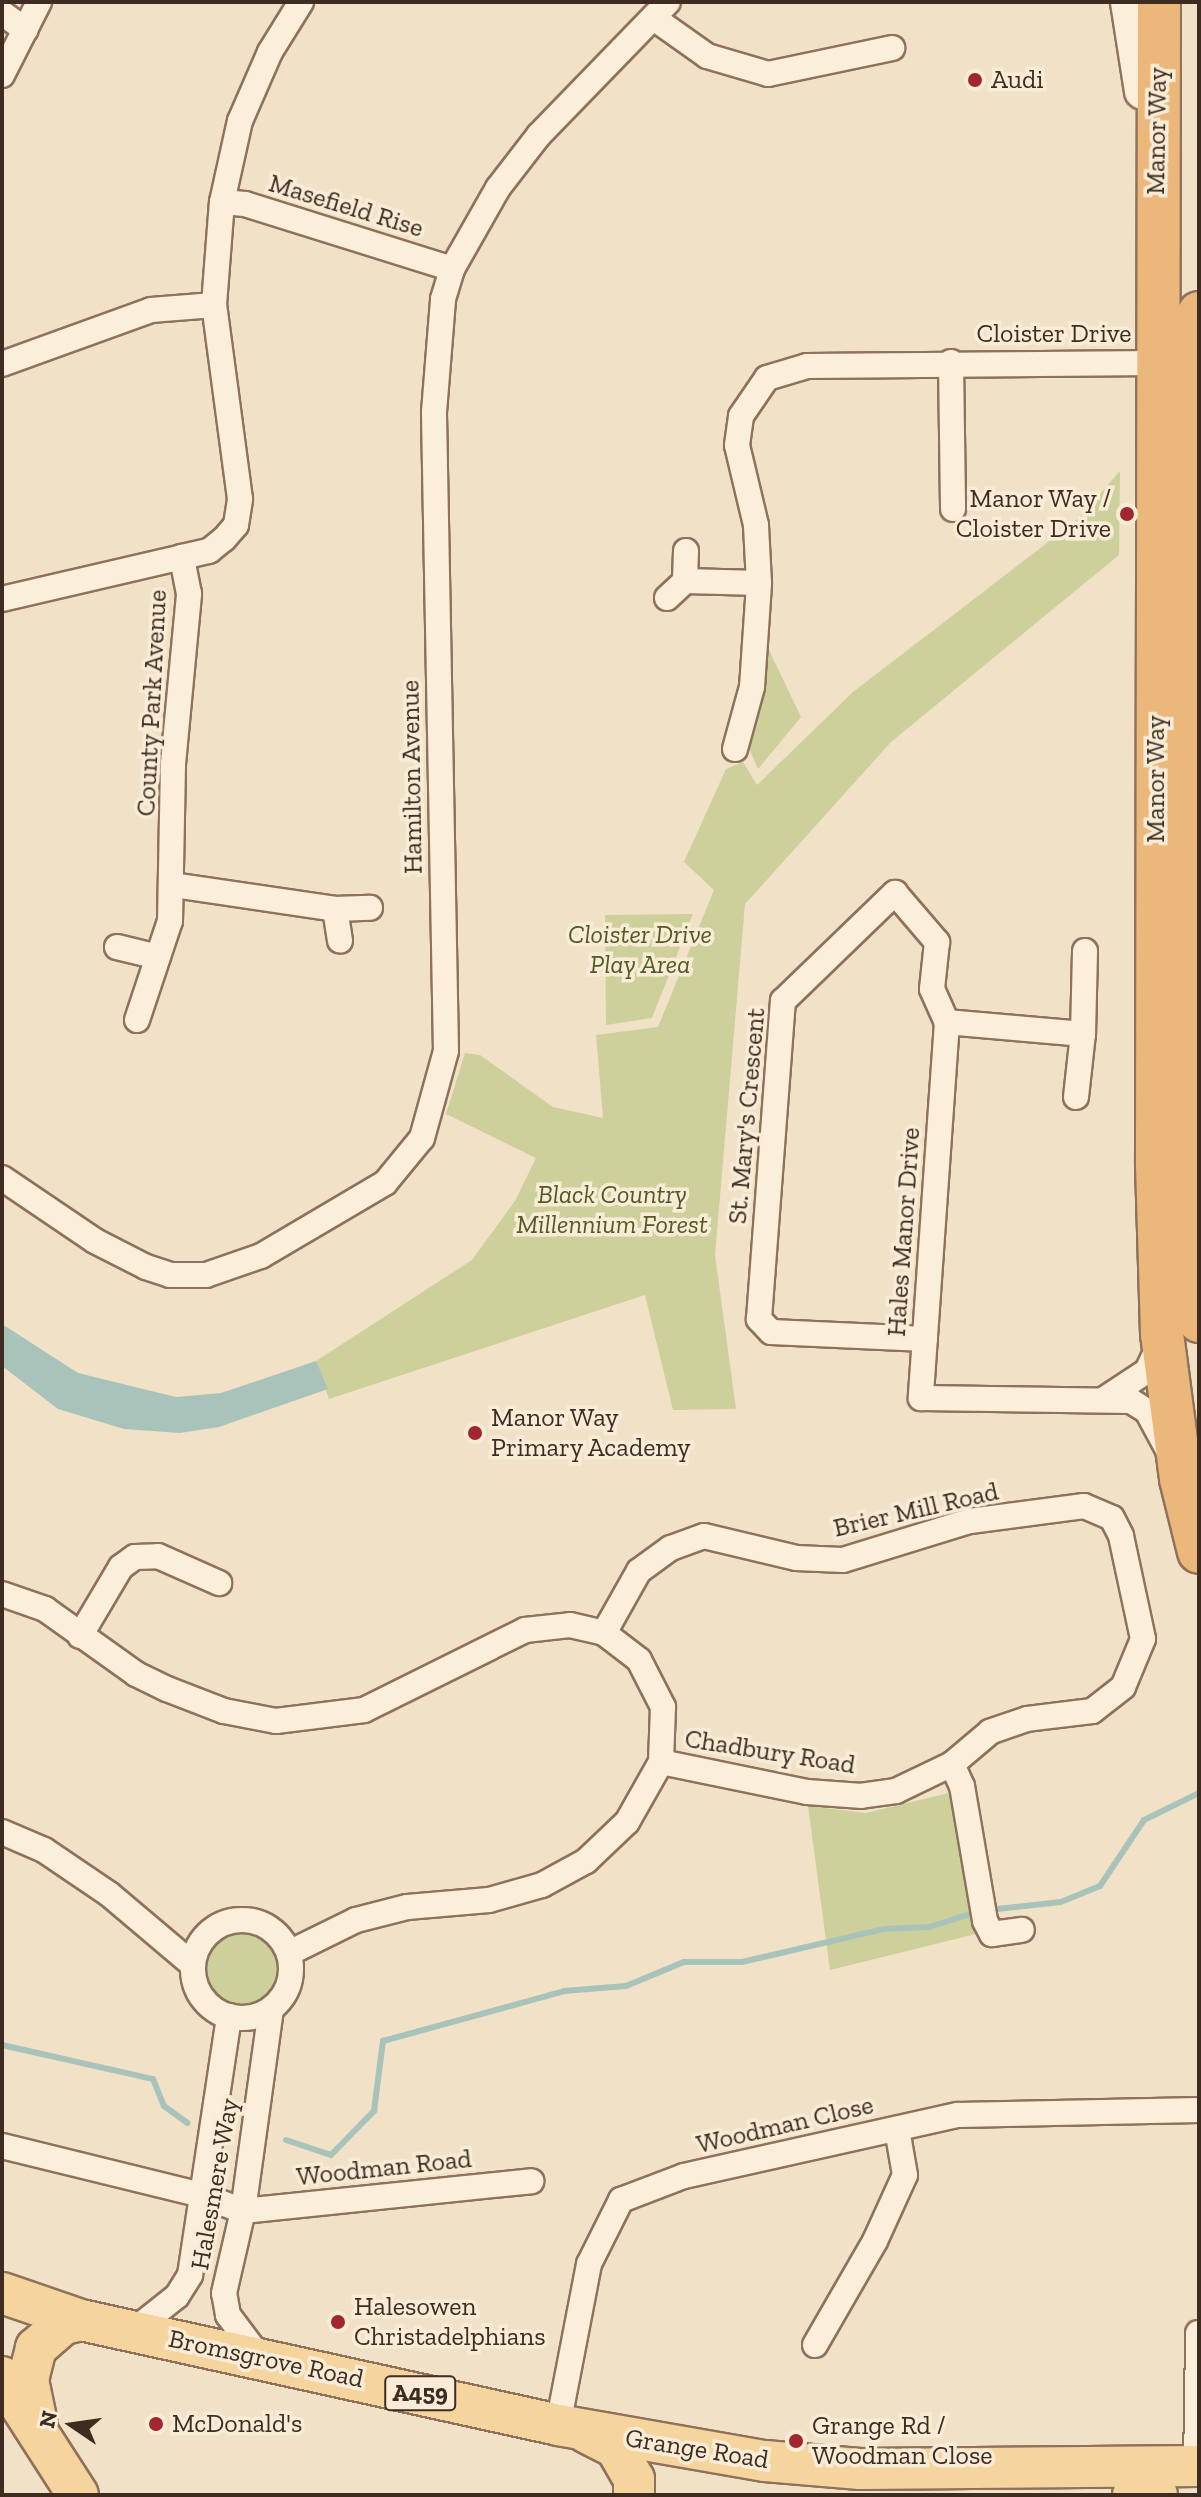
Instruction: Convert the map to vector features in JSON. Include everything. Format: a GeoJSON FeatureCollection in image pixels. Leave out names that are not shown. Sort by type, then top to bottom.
{"type":"FeatureCollection","features":[{"type":"Feature","properties":{"kind":"highway","name":"Manor Way"},"geometry":{"type":"LineString","coordinates":[[1159,2],[1156,192],[1157,1165],[1181,1328]]}},
{"type":"Feature","properties":{"kind":"highway","name":"Manor Way"},"geometry":{"type":"LineString","coordinates":[[1199,313],[1181,1328],[1181,1479],[1199,1552]]}},
{"type":"Feature","properties":{"kind":"main road"},"geometry":{"type":"LineString","coordinates":[[1129,2],[1156,192]]}},
{"type":"Feature","properties":{"kind":"main road","name":"Bromsgrove Road"},"geometry":{"type":"LineString","coordinates":[[2,2293],[81,2320],[569,2427]]}},
{"type":"Feature","properties":{"kind":"main road"},"geometry":{"type":"LineString","coordinates":[[38,2427],[28,2380],[36,2348],[64,2324],[81,2320]]}},
{"type":"Feature","properties":{"kind":"main road"},"geometry":{"type":"LineString","coordinates":[[2,2377],[38,2427],[78,2495]]}},
{"type":"Feature","properties":{"kind":"main road"},"geometry":{"type":"LineString","coordinates":[[569,2427],[616,2448],[634,2479],[634,2495]]}},
{"type":"Feature","properties":{"kind":"main road","name":"Grange Road"},"geometry":{"type":"LineString","coordinates":[[569,2427],[765,2461],[860,2469],[1197,2466]]}},
{"type":"Feature","properties":{"kind":"main road"},"geometry":{"type":"LineString","coordinates":[[1133,2495],[1157,2495]]}},
{"type":"Feature","properties":{"kind":"street"},"geometry":{"type":"LineString","coordinates":[[2,75],[39,2]]}},
{"type":"Feature","properties":{"kind":"street","name":"County Park Avenue"},"geometry":{"type":"LineString","coordinates":[[137,1020],[170,921],[173,764],[189,594],[182,557],[209,551],[224,539],[236,525],[240,499],[214,305],[222,202],[240,121],[270,52],[301,2]]}},
{"type":"Feature","properties":{"kind":"street"},"geometry":{"type":"LineString","coordinates":[[662,10],[707,56],[768,74],[892,48]]}},
{"type":"Feature","properties":{"kind":"street","name":"Hamilton Avenue"},"geometry":{"type":"LineString","coordinates":[[2,1178],[95,1241],[146,1267],[170,1275],[206,1275],[261,1256],[385,1183],[422,1138],[446,1051],[434,412],[437,331],[452,269],[498,188],[539,135],[662,10]]}},
{"type":"Feature","properties":{"kind":"street"},"geometry":{"type":"LineString","coordinates":[[2,13],[25,30]]}},
{"type":"Feature","properties":{"kind":"street","name":"Masefield Rise"},"geometry":{"type":"LineString","coordinates":[[222,202],[245,204],[452,269]]}},
{"type":"Feature","properties":{"kind":"street"},"geometry":{"type":"LineString","coordinates":[[2,364],[151,310],[214,305]]}},
{"type":"Feature","properties":{"kind":"street","name":"Cloister Drive"},"geometry":{"type":"LineString","coordinates":[[735,749],[752,687],[759,583],[756,525],[737,445],[741,416],[767,378],[807,366],[951,362],[1156,363]]}},
{"type":"Feature","properties":{"kind":"street","name":"Cloister Drive"},"geometry":{"type":"LineString","coordinates":[[951,362],[938,475],[953,509]]}},
{"type":"Feature","properties":{"kind":"street"},"geometry":{"type":"LineString","coordinates":[[667,598],[685,581],[686,551]]}},
{"type":"Feature","properties":{"kind":"street"},"geometry":{"type":"LineString","coordinates":[[2,599],[182,557]]}},
{"type":"Feature","properties":{"kind":"street"},"geometry":{"type":"LineString","coordinates":[[685,581],[759,583]]}},
{"type":"Feature","properties":{"kind":"street"},"geometry":{"type":"LineString","coordinates":[[173,885],[335,909],[370,908]]}},
{"type":"Feature","properties":{"kind":"street","name":"St. Mary's Crescent"},"geometry":{"type":"LineString","coordinates":[[925,1339],[771,1332],[759,1319],[783,1001],[895,893],[937,942],[932,989],[947,1022]]}},
{"type":"Feature","properties":{"kind":"street"},"geometry":{"type":"LineString","coordinates":[[335,909],[340,941]]}},
{"type":"Feature","properties":{"kind":"street"},"geometry":{"type":"LineString","coordinates":[[117,947],[158,957]]}},
{"type":"Feature","properties":{"kind":"street"},"geometry":{"type":"LineString","coordinates":[[1076,1097],[1083,1034],[1085,951]]}},
{"type":"Feature","properties":{"kind":"street"},"geometry":{"type":"LineString","coordinates":[[947,1022],[1083,1034]]}},
{"type":"Feature","properties":{"kind":"street","name":"Hales Manor Drive"},"geometry":{"type":"LineString","coordinates":[[947,1022],[921,1398],[1106,1398],[1131,1401],[1147,1411],[1181,1479]]}},
{"type":"Feature","properties":{"kind":"street"},"geometry":{"type":"LineString","coordinates":[[1106,1398],[1147,1371],[1181,1328]]}},
{"type":"Feature","properties":{"kind":"street","name":"Brier Mill Road"},"geometry":{"type":"LineString","coordinates":[[604,1633],[639,1571],[671,1548],[704,1536],[796,1558],[843,1560],[970,1521],[1097,1508]]}},
{"type":"Feature","properties":{"kind":"street","name":"Chadbury Road"},"geometry":{"type":"LineString","coordinates":[[661,1762],[807,1792],[862,1796],[896,1791],[952,1764],[990,1732],[1027,1719],[1092,1711],[1123,1687],[1136,1665],[1143,1639],[1121,1536],[1112,1518],[1097,1508]]}},
{"type":"Feature","properties":{"kind":"street"},"geometry":{"type":"LineString","coordinates":[[80,1636],[121,1567],[135,1557],[158,1556],[219,1583]]}},
{"type":"Feature","properties":{"kind":"street"},"geometry":{"type":"LineString","coordinates":[[2,1594],[45,1609],[80,1636],[167,1689],[224,1711],[276,1721],[364,1710],[525,1630],[570,1625],[604,1633],[639,1660],[659,1694],[666,1729],[661,1762],[627,1822],[564,1876],[489,1900],[407,1907],[356,1920],[289,1953]]}},
{"type":"Feature","properties":{"kind":"street"},"geometry":{"type":"LineString","coordinates":[[952,1764],[962,1786],[984,1911],[992,1934],[1022,1930]]}},
{"type":"Feature","properties":{"kind":"street"},"geometry":{"type":"LineString","coordinates":[[2,1832],[44,1850],[109,1894],[193,1965],[203,1999],[229,2016],[250,2018],[271,2009],[286,1988],[289,1953],[270,1929],[243,1921],[228,1922],[204,1938],[193,1965]]}},
{"type":"Feature","properties":{"kind":"street","name":"Halesmere Way"},"geometry":{"type":"LineString","coordinates":[[261,2359],[228,2315],[224,2293],[243,2211],[271,2009]]}},
{"type":"Feature","properties":{"kind":"street","name":"Halesmere Way"},"geometry":{"type":"LineString","coordinates":[[133,2331],[177,2296],[190,2275],[229,2016]]}},
{"type":"Feature","properties":{"kind":"street","name":"Woodman Close"},"geometry":{"type":"LineString","coordinates":[[569,2427],[589,2264],[621,2200],[684,2176],[958,2115],[1199,2110]]}},
{"type":"Feature","properties":{"kind":"street"},"geometry":{"type":"LineString","coordinates":[[815,2345],[875,2241],[905,2175],[897,2129]]}},
{"type":"Feature","properties":{"kind":"street"},"geometry":{"type":"LineString","coordinates":[[2,2146],[201,2195],[243,2211]]}},
{"type":"Feature","properties":{"kind":"street","name":"Woodman Road"},"geometry":{"type":"LineString","coordinates":[[243,2211],[531,2181]]}},
{"type":"Feature","properties":{"kind":"street"},"geometry":{"type":"LineString","coordinates":[[1197,2466],[1198,2333]]}},
{"type":"Feature","properties":{"kind":"green space","name":"Black Country Millennium Forest"},"geometry":{"type":"Polygon","coordinates":[[[1120,471],[1119,555],[891,742],[745,904],[715,1255],[736,1409],[673,1410],[645,1295],[329,1399],[316,1361],[472,1260],[515,1201],[536,1158],[446,1114],[465,1053],[480,1055],[553,1107],[603,1118],[596,1035],[658,1027],[714,890],[684,862],[726,769],[743,762],[757,785],[853,692],[1078,519],[1120,471]]]}},
{"type":"Feature","properties":{"kind":"green space"},"geometry":{"type":"Polygon","coordinates":[[[768,648],[801,717],[758,769],[747,743],[768,648]]]}},
{"type":"Feature","properties":{"kind":"green space","name":"Cloister Drive Play Area"},"geometry":{"type":"Polygon","coordinates":[[[693,914],[652,1018],[606,1025],[605,915],[693,914]]]}},
{"type":"Feature","properties":{"kind":"green space"},"geometry":{"type":"Polygon","coordinates":[[[949,1793],[958,1811],[980,1933],[830,1970],[808,1806],[866,1813],[949,1793]]]}},
{"type":"Feature","properties":{"kind":"green space"},"geometry":{"type":"Polygon","coordinates":[[[241,1930],[255,1933],[268,1941],[276,1954],[279,1968],[276,1982],[268,1995],[255,2003],[241,2006],[227,2003],[214,1995],[206,1982],[203,1968],[206,1954],[214,1941],[227,1933],[241,1930]]]}},
{"type":"Feature","properties":{"kind":"water"},"geometry":{"type":"Polygon","coordinates":[[[2,1324],[78,1373],[176,1397],[221,1393],[316,1361],[328,1389],[219,1427],[180,1433],[124,1429],[58,1409],[2,1366],[2,1324]]]}},
{"type":"Feature","properties":{"kind":"waterway"},"geometry":{"type":"LineString","coordinates":[[988,1910],[1061,1902],[1100,1886],[1144,1820],[1199,1793]]}},
{"type":"Feature","properties":{"kind":"waterway"},"geometry":{"type":"LineString","coordinates":[[286,2140],[331,2155],[374,2111],[383,2041],[564,1991],[626,1986],[684,1962],[742,1962],[884,1929],[929,1927],[977,1912]]}},
{"type":"Feature","properties":{"kind":"waterway"},"geometry":{"type":"LineString","coordinates":[[2,2045],[153,2079],[164,2106],[187,2123]]}},
{"type":"Feature","properties":{"kind":"place","name":"Audi"},"geometry":{"type":"Point","coordinates":[975,80]}},
{"type":"Feature","properties":{"kind":"place","name":"Manor Way / Cloister Drive"},"geometry":{"type":"Point","coordinates":[1127,514]}},
{"type":"Feature","properties":{"kind":"place","name":"Manor Way Primary Academy"},"geometry":{"type":"Point","coordinates":[475,1433]}},
{"type":"Feature","properties":{"kind":"place","name":"Halesowen Christadelphians"},"geometry":{"type":"Point","coordinates":[338,2322]}},
{"type":"Feature","properties":{"kind":"place","name":"McDonald's"},"geometry":{"type":"Point","coordinates":[156,2424]}},
{"type":"Feature","properties":{"kind":"place","name":"Grange Rd / Woodman Close"},"geometry":{"type":"Point","coordinates":[796,2441]}}]}
